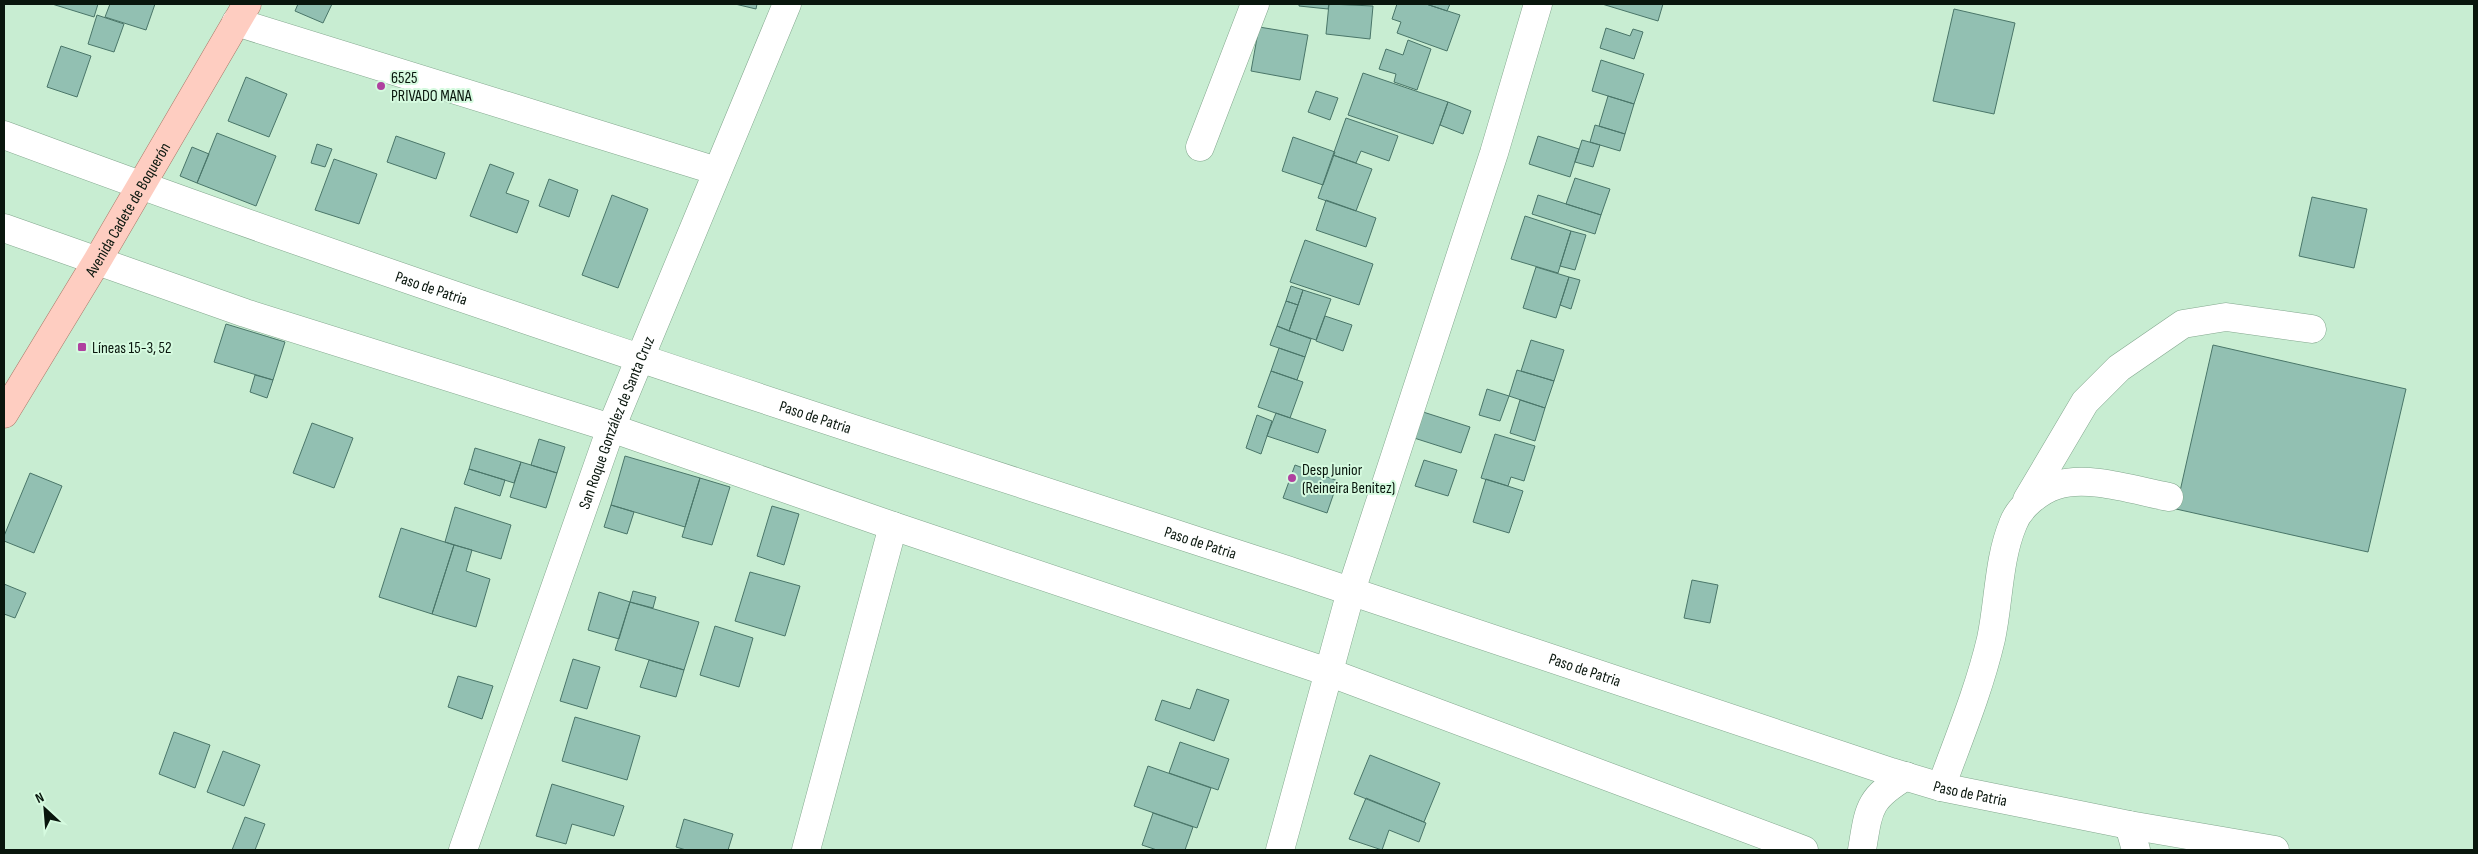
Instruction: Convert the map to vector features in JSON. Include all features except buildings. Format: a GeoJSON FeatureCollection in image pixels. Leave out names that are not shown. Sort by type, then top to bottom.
{"type":"FeatureCollection","features":[{"type":"Feature","properties":{"kind":"main road","name":"Avenida Cadete de Boquerón"},"geometry":{"type":"LineString","coordinates":[[4,414],[97,262],[139,186],[241,13]]}},
{"type":"Feature","properties":{"kind":"street","name":"San Roque González de Santa Cruz"},"geometry":{"type":"LineString","coordinates":[[464,850],[611,428],[787,4]]}},
{"type":"Feature","properties":{"kind":"street"},"geometry":{"type":"LineString","coordinates":[[1200,147],[1255,4]]}},
{"type":"Feature","properties":{"kind":"street"},"geometry":{"type":"LineString","coordinates":[[1280,850],[1351,591],[1494,153],[1538,4]]}},
{"type":"Feature","properties":{"kind":"street"},"geometry":{"type":"LineString","coordinates":[[241,13],[717,171]]}},
{"type":"Feature","properties":{"kind":"street","name":"Paso de Patria"},"geometry":{"type":"LineString","coordinates":[[4,135],[139,186],[640,359],[1351,591],[1906,776],[2132,838],[2275,850]]}},
{"type":"Feature","properties":{"kind":"street"},"geometry":{"type":"LineString","coordinates":[[4,228],[273,322],[611,428],[893,526],[1328,672],[1804,850]]}},
{"type":"Feature","properties":{"kind":"street"},"geometry":{"type":"LineString","coordinates":[[1941,787],[1978,685],[1991,638],[2007,545],[2013,523],[2085,402],[2118,368],[2183,324],[2226,317],[2312,329]]}},
{"type":"Feature","properties":{"kind":"street"},"geometry":{"type":"LineString","coordinates":[[2021,510],[2038,494],[2056,485],[2076,481],[2169,497]]}},
{"type":"Feature","properties":{"kind":"street"},"geometry":{"type":"LineString","coordinates":[[806,850],[893,526]]}},
{"type":"Feature","properties":{"kind":"street"},"geometry":{"type":"LineString","coordinates":[[1862,850],[1869,811],[1883,790],[1906,776]]}},
{"type":"Feature","properties":{"kind":"place","name":"6525 PRIVADO MANA"},"geometry":{"type":"Point","coordinates":[381,86]}},
{"type":"Feature","properties":{"kind":"place","name":"Líneas 15-3, 52"},"geometry":{"type":"Point","coordinates":[82,347]}},
{"type":"Feature","properties":{"kind":"place","name":"Desp Junior (Reineira Benitez)"},"geometry":{"type":"Point","coordinates":[1292,478]}}]}
